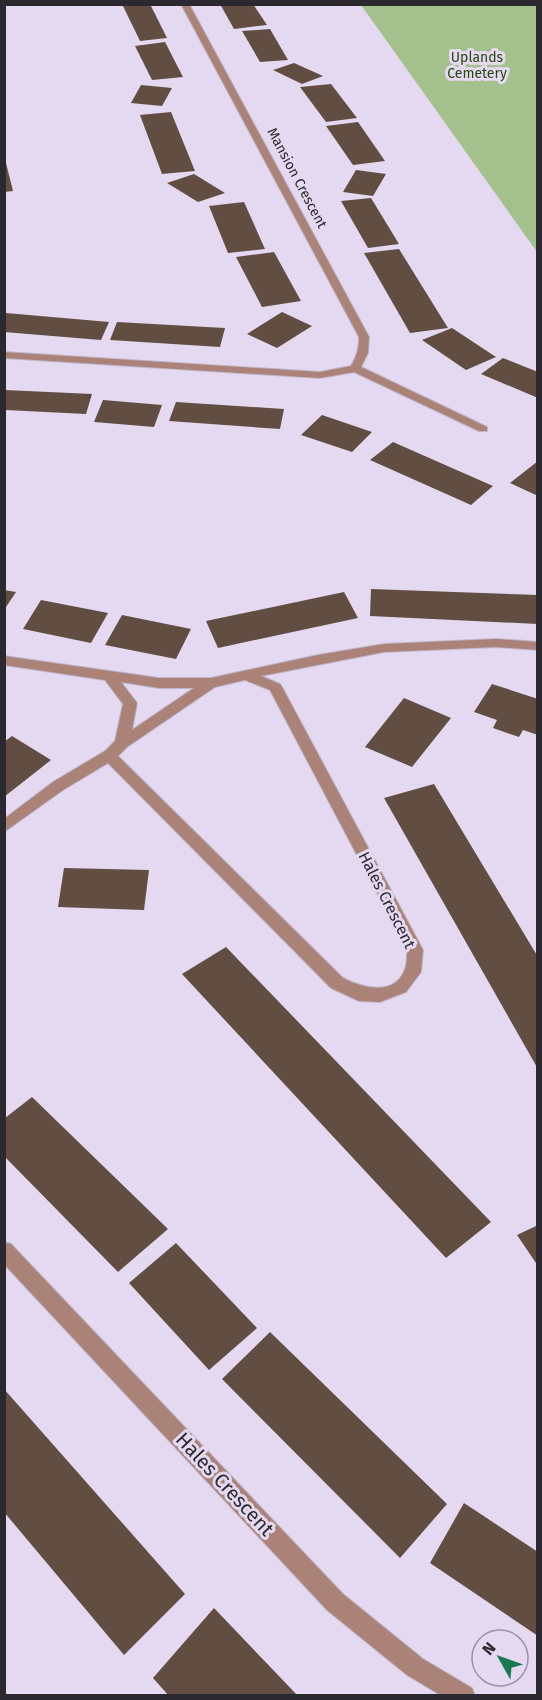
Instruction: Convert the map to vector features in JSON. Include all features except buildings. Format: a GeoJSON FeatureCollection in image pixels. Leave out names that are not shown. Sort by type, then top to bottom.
{"type":"FeatureCollection","features":[{"type":"Feature","properties":{"kind":"street","name":"Mansion Crescent"},"geometry":{"type":"LineString","coordinates":[[185,4],[364,337],[365,348],[354,368]]}},
{"type":"Feature","properties":{"kind":"street"},"geometry":{"type":"LineString","coordinates":[[4,355],[320,375],[354,368],[483,429]]}},
{"type":"Feature","properties":{"kind":"street"},"geometry":{"type":"LineString","coordinates":[[4,660],[159,683],[211,684],[318,659],[384,648],[496,643],[537,646]]}},
{"type":"Feature","properties":{"kind":"street","name":"Hales Crescent"},"geometry":{"type":"LineString","coordinates":[[110,755],[115,763],[337,983],[359,994],[380,995],[400,987],[413,972],[415,950],[275,687],[245,675]]}},
{"type":"Feature","properties":{"kind":"street"},"geometry":{"type":"LineString","coordinates":[[110,677],[130,703],[122,743]]}},
{"type":"Feature","properties":{"kind":"street"},"geometry":{"type":"LineString","coordinates":[[4,827],[58,786],[110,755],[122,743],[211,684]]}},
{"type":"Feature","properties":{"kind":"street","name":"Hales Crescent"},"geometry":{"type":"LineString","coordinates":[[4,1250],[335,1602],[415,1667],[464,1695]]}},
{"type":"Feature","properties":{"kind":"green space","name":"Uplands Cemetery"},"geometry":{"type":"Polygon","coordinates":[[[361,5],[537,5],[537,252],[361,5]]]}}]}
